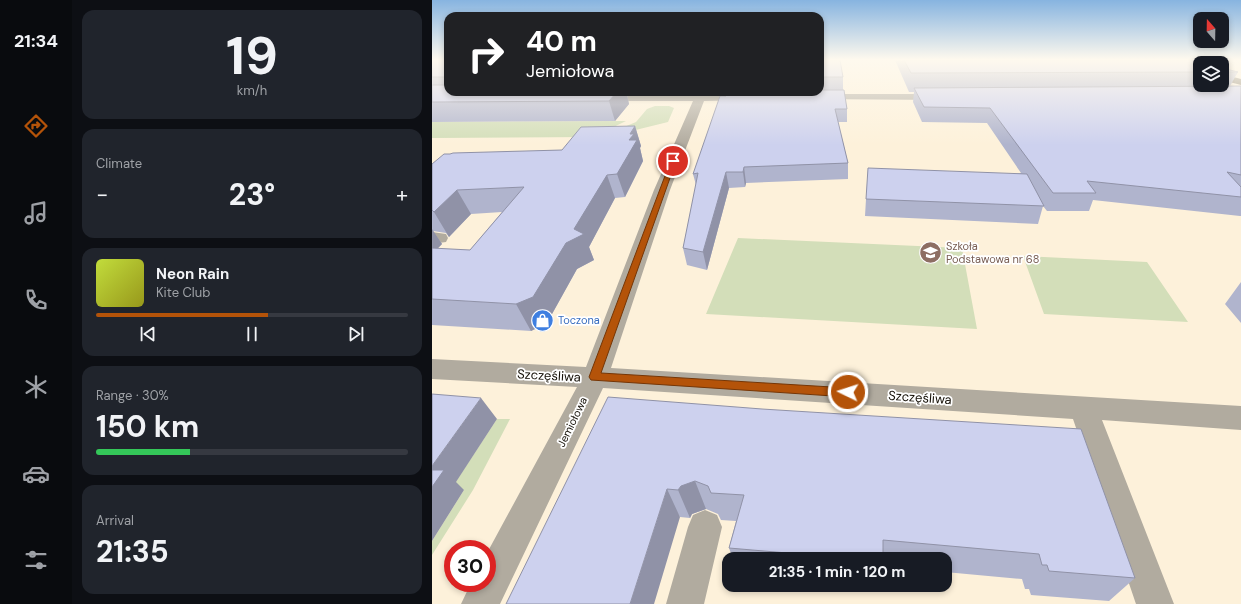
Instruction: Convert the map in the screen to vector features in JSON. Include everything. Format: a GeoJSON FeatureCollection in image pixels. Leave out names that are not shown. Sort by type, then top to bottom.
{"type":"FeatureCollection","features":[{"type":"Feature","properties":{"kind":"street"},"geometry":{"type":"LineString","coordinates":[[589,98],[664,96]]}},
{"type":"Feature","properties":{"kind":"street","name":"Jemiołowa"},"geometry":{"type":"LineString","coordinates":[[480,604],[595,377],[662,190],[701,96]]}},
{"type":"Feature","properties":{"kind":"street"},"geometry":{"type":"LineString","coordinates":[[720,96],[758,98]]}},
{"type":"Feature","properties":{"kind":"street"},"geometry":{"type":"LineString","coordinates":[[805,97],[956,97]]}},
{"type":"Feature","properties":{"kind":"street","name":"Szczęśliwa"},"geometry":{"type":"LineString","coordinates":[[432,369],[595,377],[1241,418]]}},
{"type":"Feature","properties":{"kind":"street"},"geometry":{"type":"LineString","coordinates":[[1083,407],[1155,604]]}},
{"type":"Feature","properties":{"kind":"street"},"geometry":{"type":"LineString","coordinates":[[684,604],[705,527]]}},
{"type":"Feature","properties":{"kind":"green space"},"geometry":{"type":"Polygon","coordinates":[[[655,106],[669,106],[674,108],[668,122],[603,138],[605,135],[636,122],[647,109],[655,106]]]}},
{"type":"Feature","properties":{"kind":"green space"},"geometry":{"type":"Polygon","coordinates":[[[626,121],[593,137],[432,138],[432,122],[626,121]]]}},
{"type":"Feature","properties":{"kind":"green space"},"geometry":{"type":"Polygon","coordinates":[[[738,238],[962,248],[977,329],[706,314],[738,238]]]}},
{"type":"Feature","properties":{"kind":"green space"},"geometry":{"type":"Polygon","coordinates":[[[1023,256],[1147,262],[1188,322],[1044,314],[1023,256]]]}},
{"type":"Feature","properties":{"kind":"green space"},"geometry":{"type":"Polygon","coordinates":[[[497,419],[510,419],[473,490],[432,555],[432,541],[464,490],[451,489],[497,419]]]}},
{"type":"Feature","properties":{"kind":"building"},"geometry":{"type":"Polygon","coordinates":[[[432,88],[444,88],[444,96],[613,96],[609,101],[432,102],[432,88]]]}},
{"type":"Feature","properties":{"kind":"building"},"geometry":{"type":"Polygon","coordinates":[[[914,88],[1193,88],[1193,92],[1229,92],[1229,88],[1241,88],[1241,175],[1227,172],[1241,187],[1241,197],[1087,181],[1096,193],[1053,193],[990,108],[924,107],[914,88]]]}},
{"type":"Feature","properties":{"kind":"building"},"geometry":{"type":"Polygon","coordinates":[[[824,90],[844,90],[847,109],[835,109],[848,163],[744,167],[743,172],[726,172],[703,252],[683,248],[698,173],[693,174],[720,96],[824,96],[824,90]]]}},
{"type":"Feature","properties":{"kind":"building"},"geometry":{"type":"Polygon","coordinates":[[[635,126],[630,134],[634,134],[629,140],[637,140],[617,174],[607,175],[574,229],[584,234],[566,243],[533,297],[516,304],[432,299],[432,248],[470,250],[524,187],[457,190],[434,212],[432,210],[432,164],[444,154],[453,153],[562,150],[581,127],[635,126]]]}},
{"type":"Feature","properties":{"kind":"building"},"geometry":{"type":"Polygon","coordinates":[[[868,168],[1027,174],[1044,206],[866,199],[868,168]]]}},
{"type":"Feature","properties":{"kind":"building"},"geometry":{"type":"Polygon","coordinates":[[[432,394],[481,398],[432,466],[432,394]]]}},
{"type":"Feature","properties":{"kind":"building"},"geometry":{"type":"Polygon","coordinates":[[[608,397],[762,409],[1081,429],[1135,578],[1049,571],[1047,565],[1042,565],[1039,554],[883,540],[883,552],[776,552],[729,548],[744,495],[711,493],[708,486],[695,481],[681,486],[678,490],[667,489],[630,604],[506,604],[608,397]]]}},
{"type":"Feature","properties":{"kind":"building"},"geometry":{"type":"Polygon","coordinates":[[[432,470],[444,470],[432,487],[432,470]]]}},
{"type":"Feature","properties":{"kind":"place","name":"Szkoła Podstawowa nr 68"},"geometry":{"type":"Point","coordinates":[931,252]}},
{"type":"Feature","properties":{"kind":"place","name":"Toczona"},"geometry":{"type":"Point","coordinates":[542,320]}},
{"type":"Feature","properties":{"kind":"route"},"geometry":{"type":"LineString","coordinates":[[673,161],[595,377],[848,392]]}}]}
